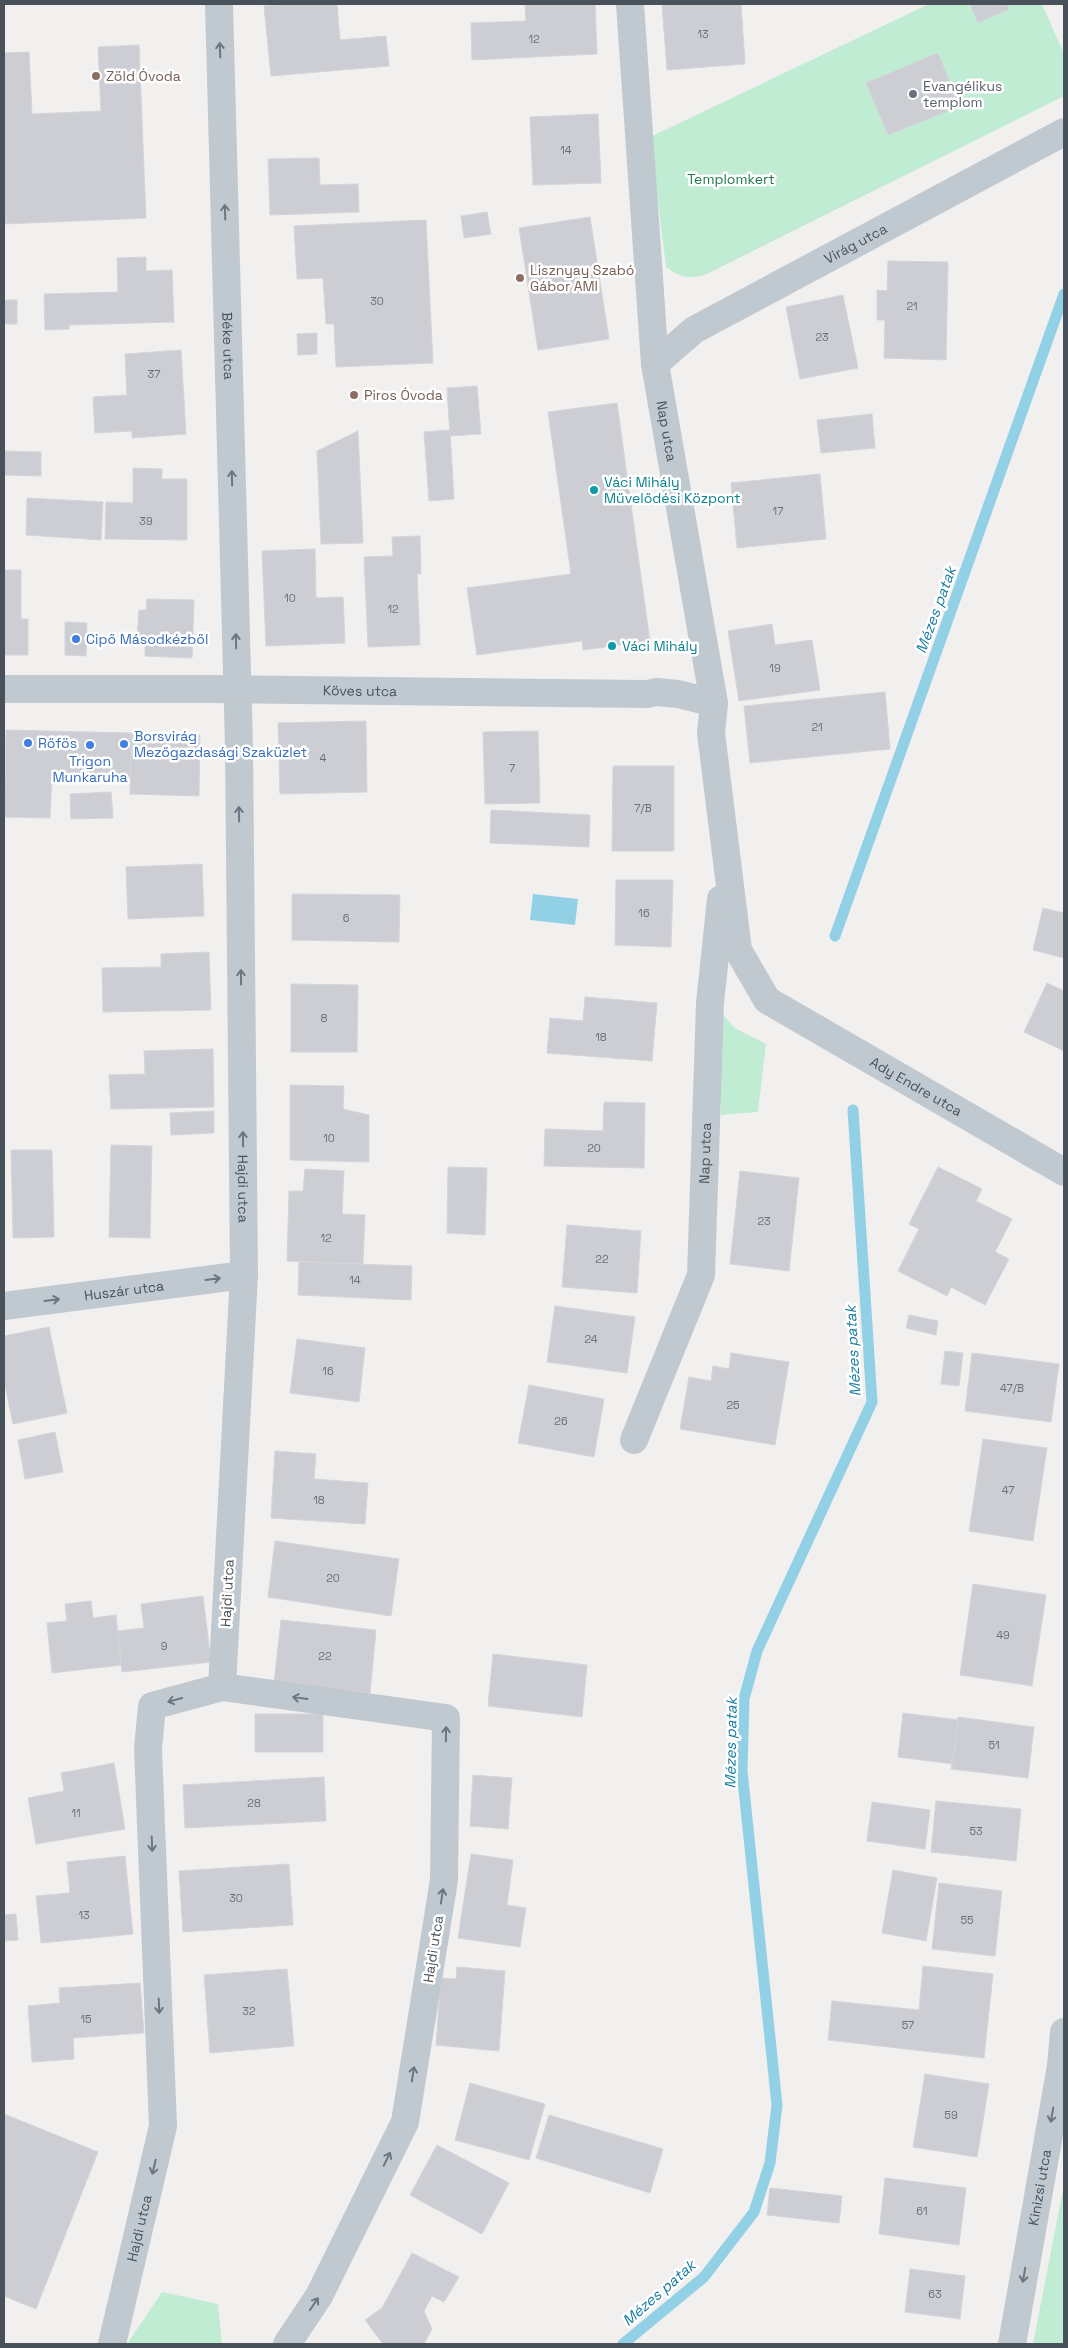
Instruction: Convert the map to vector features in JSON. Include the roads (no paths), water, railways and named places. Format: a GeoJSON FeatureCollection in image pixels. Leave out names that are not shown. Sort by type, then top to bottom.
{"type":"FeatureCollection","features":[{"type":"Feature","properties":{"kind":"street","name":"Béke utca"},"geometry":{"type":"LineString","coordinates":[[219,4],[237,690]]}},
{"type":"Feature","properties":{"kind":"street","name":"Nap utca"},"geometry":{"type":"LineString","coordinates":[[630,4],[655,364],[707,651],[714,703],[711,733],[738,950],[767,1000]]}},
{"type":"Feature","properties":{"kind":"street","name":"Virág utca"},"geometry":{"type":"LineString","coordinates":[[655,364],[694,330],[1064,132]]}},
{"type":"Feature","properties":{"kind":"street","name":"Köves utca"},"geometry":{"type":"LineString","coordinates":[[4,689],[637,694],[657,692],[714,703]]}},
{"type":"Feature","properties":{"kind":"street","name":"Hajdi utca"},"geometry":{"type":"LineString","coordinates":[[222,1688],[244,1275],[237,690]]}},
{"type":"Feature","properties":{"kind":"street","name":"Nap utca"},"geometry":{"type":"LineString","coordinates":[[634,1440],[701,1275],[710,1003],[726,855]]}},
{"type":"Feature","properties":{"kind":"street","name":"Ady Endre utca"},"geometry":{"type":"LineString","coordinates":[[767,1000],[1063,1170]]}},
{"type":"Feature","properties":{"kind":"street","name":"Huszár utca"},"geometry":{"type":"LineString","coordinates":[[4,1306],[244,1275]]}},
{"type":"Feature","properties":{"kind":"street","name":"Hajdi utca"},"geometry":{"type":"LineString","coordinates":[[112,2344],[164,2126],[148,1749],[152,1706],[222,1688],[446,1718],[444,1880],[405,2122],[320,2296],[287,2344]]}},
{"type":"Feature","properties":{"kind":"street","name":"Kinizsi utca"},"geometry":{"type":"LineString","coordinates":[[1012,2344],[1062,2065],[1064,2032]]}},
{"type":"Feature","properties":{"kind":"water"},"geometry":{"type":"Polygon","coordinates":[[[533,894],[578,899],[575,925],[530,920],[533,894]]]}},
{"type":"Feature","properties":{"kind":"waterway","name":"Mézes patak"},"geometry":{"type":"LineString","coordinates":[[835,936],[1064,294]]}},
{"type":"Feature","properties":{"kind":"waterway","name":"Mézes patak"},"geometry":{"type":"LineString","coordinates":[[623,2344],[704,2277],[754,2212],[770,2163],[777,2105],[742,1771],[744,1699],[757,1651],[872,1402],[853,1110]]}},
{"type":"Feature","properties":{"kind":"place","name":"Zöld Óvoda"},"geometry":{"type":"Point","coordinates":[96,76]}},
{"type":"Feature","properties":{"kind":"place","name":"Evangélikus templom"},"geometry":{"type":"Point","coordinates":[913,94]}},
{"type":"Feature","properties":{"kind":"place","name":"Lisznyay Szabó Gábor AMI"},"geometry":{"type":"Point","coordinates":[520,278]}},
{"type":"Feature","properties":{"kind":"place","name":"Piros Óvoda"},"geometry":{"type":"Point","coordinates":[354,395]}},
{"type":"Feature","properties":{"kind":"place","name":"Váci Mihály Művelődési Központ"},"geometry":{"type":"Point","coordinates":[594,490]}},
{"type":"Feature","properties":{"kind":"place","name":"Cipő Másodkézből"},"geometry":{"type":"Point","coordinates":[76,639]}},
{"type":"Feature","properties":{"kind":"place","name":"Váci Mihály"},"geometry":{"type":"Point","coordinates":[612,646]}},
{"type":"Feature","properties":{"kind":"place","name":"Rőfös"},"geometry":{"type":"Point","coordinates":[28,743]}},
{"type":"Feature","properties":{"kind":"place","name":"Borsvirág Mezőgazdasági Szaküzlet"},"geometry":{"type":"Point","coordinates":[124,744]}},
{"type":"Feature","properties":{"kind":"place","name":"Trigon Munkaruha"},"geometry":{"type":"Point","coordinates":[90,745]}},
{"type":"Feature","properties":{"kind":"park label","name":"Templomkert"},"geometry":{"type":"Point","coordinates":[731,179]}}]}
